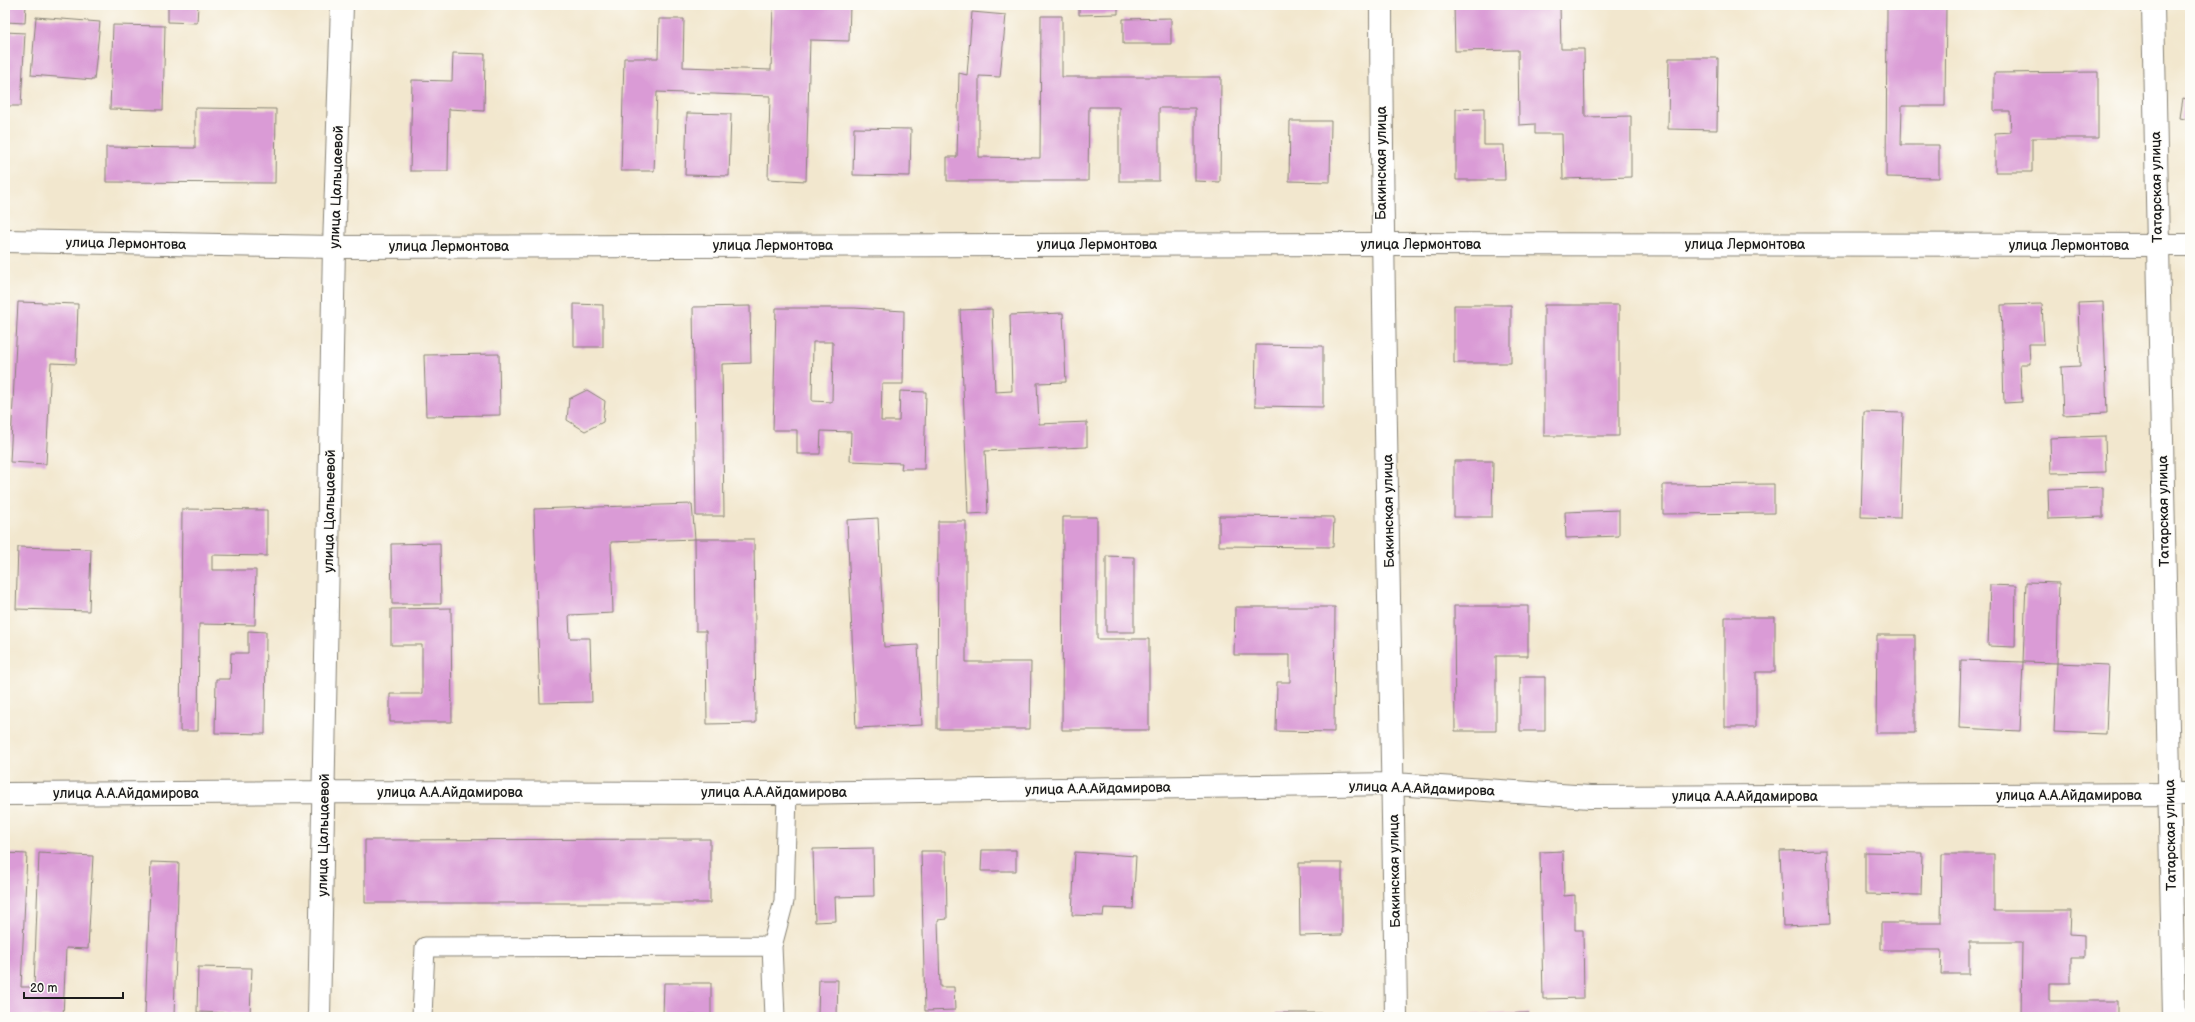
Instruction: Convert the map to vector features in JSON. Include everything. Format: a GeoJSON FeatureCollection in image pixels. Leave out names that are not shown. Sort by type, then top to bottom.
{"type":"FeatureCollection","features":[{"type":"Feature","properties":{"kind":"street","name":"улица Цальцаевой"},"geometry":{"type":"LineString","coordinates":[[319,1017],[334,246],[342,5]]}},
{"type":"Feature","properties":{"kind":"street","name":"Бакинская улица"},"geometry":{"type":"LineString","coordinates":[[1381,5],[1382,244],[1394,784],[1396,1017]]}},
{"type":"Feature","properties":{"kind":"street","name":"Татарская улица"},"geometry":{"type":"LineString","coordinates":[[2153,5],[2158,245],[2180,794],[2174,1017]]}},
{"type":"Feature","properties":{"kind":"street","name":"улица Лермонтова"},"geometry":{"type":"LineString","coordinates":[[5,241],[334,246],[1382,244],[2190,245]]}},
{"type":"Feature","properties":{"kind":"street","name":"улица А.А.Айдамирова"},"geometry":{"type":"LineString","coordinates":[[5,794],[324,792],[787,793],[1394,784],[1590,797],[2180,794]]}},
{"type":"Feature","properties":{"kind":"lane"},"geometry":{"type":"LineString","coordinates":[[775,1017],[772,946],[784,901],[787,793]]}},
{"type":"Feature","properties":{"kind":"lane"},"geometry":{"type":"LineString","coordinates":[[422,1017],[425,948],[772,946]]}},
{"type":"Feature","properties":{"kind":"building"},"geometry":{"type":"Polygon","coordinates":[[[7,5],[26,5],[25,23],[6,22],[7,5]]]}},
{"type":"Feature","properties":{"kind":"building"},"geometry":{"type":"Polygon","coordinates":[[[168,5],[198,5],[197,23],[168,22],[168,5]]]}},
{"type":"Feature","properties":{"kind":"building"},"geometry":{"type":"Polygon","coordinates":[[[773,5],[850,5],[849,41],[810,40],[806,181],[768,179],[770,96],[657,92],[654,171],[621,171],[624,58],[658,58],[659,19],[684,19],[683,67],[771,70],[773,5]]]}},
{"type":"Feature","properties":{"kind":"building"},"geometry":{"type":"Polygon","coordinates":[[[1079,5],[1118,5],[1118,14],[1079,15],[1079,5]]]}},
{"type":"Feature","properties":{"kind":"building"},"geometry":{"type":"Polygon","coordinates":[[[1454,5],[1560,5],[1561,49],[1584,49],[1585,117],[1631,116],[1631,177],[1563,179],[1562,134],[1535,134],[1535,124],[1519,125],[1518,50],[1455,51],[1454,5]]]}},
{"type":"Feature","properties":{"kind":"building"},"geometry":{"type":"Polygon","coordinates":[[[1895,5],[1946,5],[1945,106],[1902,106],[1901,145],[1939,145],[1939,178],[1886,177],[1887,7],[1895,7],[1895,5]]]}},
{"type":"Feature","properties":{"kind":"building"},"geometry":{"type":"Polygon","coordinates":[[[972,12],[1006,15],[1000,77],[979,76],[979,157],[1040,158],[1041,16],[1062,16],[1062,77],[1221,77],[1220,182],[1195,181],[1195,108],[1159,108],[1159,181],[1119,181],[1119,107],[1089,107],[1088,181],[947,181],[947,157],[957,157],[959,73],[967,75],[972,12]]]}},
{"type":"Feature","properties":{"kind":"building"},"geometry":{"type":"Polygon","coordinates":[[[36,17],[100,22],[94,80],[31,75],[36,17]]]}},
{"type":"Feature","properties":{"kind":"building"},"geometry":{"type":"Polygon","coordinates":[[[1171,18],[1171,44],[1123,44],[1123,19],[1171,18]]]}},
{"type":"Feature","properties":{"kind":"building"},"geometry":{"type":"Polygon","coordinates":[[[113,25],[165,26],[163,110],[110,109],[113,25]]]}},
{"type":"Feature","properties":{"kind":"building"},"geometry":{"type":"Polygon","coordinates":[[[5,32],[25,33],[21,106],[5,106],[5,32]]]}},
{"type":"Feature","properties":{"kind":"building"},"geometry":{"type":"Polygon","coordinates":[[[453,53],[485,54],[484,111],[449,109],[448,171],[410,171],[412,80],[452,81],[453,53]]]}},
{"type":"Feature","properties":{"kind":"building"},"geometry":{"type":"Polygon","coordinates":[[[1669,58],[1718,58],[1717,130],[1668,129],[1669,58]]]}},
{"type":"Feature","properties":{"kind":"building"},"geometry":{"type":"Polygon","coordinates":[[[2098,72],[2098,138],[2032,138],[2032,172],[1995,172],[1995,133],[2011,132],[2010,111],[1994,111],[1994,73],[2098,72]]]}},
{"type":"Feature","properties":{"kind":"building"},"geometry":{"type":"Polygon","coordinates":[[[2183,98],[2190,100],[2190,120],[2180,118],[2183,98]]]}},
{"type":"Feature","properties":{"kind":"building"},"geometry":{"type":"Polygon","coordinates":[[[195,108],[276,109],[275,183],[106,182],[106,147],[195,148],[195,108]]]}},
{"type":"Feature","properties":{"kind":"building"},"geometry":{"type":"Polygon","coordinates":[[[1484,108],[1484,145],[1504,145],[1505,180],[1456,180],[1456,109],[1484,108]]]}},
{"type":"Feature","properties":{"kind":"building"},"geometry":{"type":"Polygon","coordinates":[[[687,113],[731,114],[729,176],[685,175],[687,113]]]}},
{"type":"Feature","properties":{"kind":"building"},"geometry":{"type":"Polygon","coordinates":[[[1290,121],[1331,121],[1330,182],[1289,181],[1290,121]]]}},
{"type":"Feature","properties":{"kind":"building"},"geometry":{"type":"Polygon","coordinates":[[[854,128],[911,129],[910,176],[853,175],[854,128]]]}},
{"type":"Feature","properties":{"kind":"building"},"geometry":{"type":"Polygon","coordinates":[[[18,302],[78,304],[76,364],[51,363],[46,464],[10,462],[18,302]]]}},
{"type":"Feature","properties":{"kind":"building"},"geometry":{"type":"Polygon","coordinates":[[[2103,302],[2107,413],[2063,415],[2061,367],[2080,366],[2078,303],[2103,302]]]}},
{"type":"Feature","properties":{"kind":"building"},"geometry":{"type":"Polygon","coordinates":[[[574,304],[603,305],[603,347],[574,347],[574,304]]]}},
{"type":"Feature","properties":{"kind":"building"},"geometry":{"type":"Polygon","coordinates":[[[2042,304],[2044,344],[2029,344],[2030,364],[2020,364],[2022,402],[2004,403],[2001,305],[2042,304]]]}},
{"type":"Feature","properties":{"kind":"building"},"geometry":{"type":"Polygon","coordinates":[[[1454,305],[1511,305],[1511,363],[1454,363],[1454,305]]]}},
{"type":"Feature","properties":{"kind":"building"},"geometry":{"type":"Polygon","coordinates":[[[1544,305],[1619,305],[1619,436],[1544,436],[1544,305]]]}},
{"type":"Feature","properties":{"kind":"building"},"geometry":{"type":"Polygon","coordinates":[[[750,306],[751,363],[722,364],[724,516],[696,516],[693,307],[750,306]]]}},
{"type":"Feature","properties":{"kind":"building"},"geometry":{"type":"Polygon","coordinates":[[[776,308],[854,308],[904,311],[903,384],[882,384],[881,421],[899,421],[900,391],[926,392],[924,469],[901,469],[902,463],[850,461],[851,432],[821,431],[820,454],[797,454],[797,430],[773,430],[776,308]],[[813,342],[812,401],[832,402],[833,342],[813,342]]]}},
{"type":"Feature","properties":{"kind":"building"},"geometry":{"type":"Polygon","coordinates":[[[992,309],[995,392],[1012,391],[1010,315],[1063,313],[1066,382],[1037,383],[1039,424],[1087,422],[1087,447],[985,451],[988,513],[968,514],[960,310],[992,309]]]}},
{"type":"Feature","properties":{"kind":"building"},"geometry":{"type":"Polygon","coordinates":[[[1256,345],[1323,346],[1323,407],[1255,406],[1256,345]]]}},
{"type":"Feature","properties":{"kind":"building"},"geometry":{"type":"Polygon","coordinates":[[[499,354],[500,415],[426,416],[424,355],[499,354]]]}},
{"type":"Feature","properties":{"kind":"building"},"geometry":{"type":"Polygon","coordinates":[[[587,390],[605,401],[603,422],[585,431],[567,420],[569,399],[587,390]]]}},
{"type":"Feature","properties":{"kind":"building"},"geometry":{"type":"Polygon","coordinates":[[[1864,412],[1903,413],[1900,518],[1861,517],[1864,412]]]}},
{"type":"Feature","properties":{"kind":"building"},"geometry":{"type":"Polygon","coordinates":[[[2105,436],[2106,472],[2051,473],[2050,438],[2105,436]]]}},
{"type":"Feature","properties":{"kind":"building"},"geometry":{"type":"Polygon","coordinates":[[[1454,461],[1493,461],[1492,517],[1454,517],[1454,461]]]}},
{"type":"Feature","properties":{"kind":"building"},"geometry":{"type":"Polygon","coordinates":[[[1774,484],[1774,513],[1663,514],[1663,485],[1774,484]]]}},
{"type":"Feature","properties":{"kind":"building"},"geometry":{"type":"Polygon","coordinates":[[[2103,487],[2103,517],[2049,519],[2048,489],[2103,487]]]}},
{"type":"Feature","properties":{"kind":"building"},"geometry":{"type":"Polygon","coordinates":[[[692,504],[695,539],[611,542],[613,613],[569,615],[570,638],[590,638],[592,702],[540,703],[534,509],[692,504]]]}},
{"type":"Feature","properties":{"kind":"building"},"geometry":{"type":"Polygon","coordinates":[[[182,509],[267,510],[267,556],[212,555],[212,570],[256,570],[255,625],[199,624],[198,731],[180,731],[182,509]]]}},
{"type":"Feature","properties":{"kind":"building"},"geometry":{"type":"Polygon","coordinates":[[[1619,510],[1619,536],[1566,538],[1565,512],[1619,510]]]}},
{"type":"Feature","properties":{"kind":"building"},"geometry":{"type":"Polygon","coordinates":[[[1219,516],[1334,517],[1333,547],[1219,546],[1219,516]]]}},
{"type":"Feature","properties":{"kind":"building"},"geometry":{"type":"Polygon","coordinates":[[[1063,517],[1097,517],[1097,639],[1149,639],[1149,730],[1062,730],[1063,517]]]}},
{"type":"Feature","properties":{"kind":"building"},"geometry":{"type":"Polygon","coordinates":[[[878,518],[884,647],[918,645],[922,725],[856,728],[847,520],[878,518]]]}},
{"type":"Feature","properties":{"kind":"building"},"geometry":{"type":"Polygon","coordinates":[[[938,521],[966,521],[966,662],[1031,662],[1030,729],[937,729],[938,521]]]}},
{"type":"Feature","properties":{"kind":"building"},"geometry":{"type":"Polygon","coordinates":[[[695,539],[754,539],[756,723],[707,724],[706,631],[696,631],[695,539]]]}},
{"type":"Feature","properties":{"kind":"building"},"geometry":{"type":"Polygon","coordinates":[[[440,543],[441,604],[392,604],[391,544],[440,543]]]}},
{"type":"Feature","properties":{"kind":"building"},"geometry":{"type":"Polygon","coordinates":[[[18,547],[91,549],[89,611],[16,609],[18,547]]]}},
{"type":"Feature","properties":{"kind":"building"},"geometry":{"type":"Polygon","coordinates":[[[1106,556],[1134,557],[1134,632],[1106,632],[1106,556]]]}},
{"type":"Feature","properties":{"kind":"building"},"geometry":{"type":"Polygon","coordinates":[[[2026,582],[2059,583],[2057,663],[2023,662],[2026,582]]]}},
{"type":"Feature","properties":{"kind":"building"},"geometry":{"type":"Polygon","coordinates":[[[1990,585],[2016,586],[2015,647],[1988,646],[1990,585]]]}},
{"type":"Feature","properties":{"kind":"building"},"geometry":{"type":"Polygon","coordinates":[[[1454,606],[1528,606],[1528,656],[1496,656],[1496,731],[1455,731],[1454,606]]]}},
{"type":"Feature","properties":{"kind":"building"},"geometry":{"type":"Polygon","coordinates":[[[1235,607],[1335,607],[1334,732],[1276,731],[1277,682],[1290,682],[1290,655],[1234,655],[1235,607]]]}},
{"type":"Feature","properties":{"kind":"building"},"geometry":{"type":"Polygon","coordinates":[[[451,608],[452,722],[390,722],[390,694],[422,694],[422,645],[391,645],[391,609],[451,608]]]}},
{"type":"Feature","properties":{"kind":"building"},"geometry":{"type":"Polygon","coordinates":[[[1725,617],[1775,617],[1775,672],[1756,672],[1756,727],[1725,727],[1725,617]]]}},
{"type":"Feature","properties":{"kind":"building"},"geometry":{"type":"Polygon","coordinates":[[[248,631],[266,632],[265,734],[215,733],[216,679],[230,679],[231,653],[248,653],[248,631]]]}},
{"type":"Feature","properties":{"kind":"building"},"geometry":{"type":"Polygon","coordinates":[[[1877,635],[1915,635],[1915,733],[1876,733],[1877,635]]]}},
{"type":"Feature","properties":{"kind":"building"},"geometry":{"type":"Polygon","coordinates":[[[1961,660],[2023,662],[2020,731],[1959,728],[1961,660]]]}},
{"type":"Feature","properties":{"kind":"building"},"geometry":{"type":"Polygon","coordinates":[[[2057,663],[2109,665],[2106,734],[2054,732],[2057,663]]]}},
{"type":"Feature","properties":{"kind":"building"},"geometry":{"type":"Polygon","coordinates":[[[1520,677],[1545,677],[1545,731],[1520,731],[1520,677]]]}},
{"type":"Feature","properties":{"kind":"building"},"geometry":{"type":"Polygon","coordinates":[[[710,839],[710,903],[365,903],[365,840],[710,839]]]}},
{"type":"Feature","properties":{"kind":"building"},"geometry":{"type":"Polygon","coordinates":[[[873,848],[874,896],[835,897],[836,921],[815,922],[813,849],[873,848]]]}},
{"type":"Feature","properties":{"kind":"building"},"geometry":{"type":"Polygon","coordinates":[[[982,850],[1016,850],[1016,871],[981,871],[982,850]]]}},
{"type":"Feature","properties":{"kind":"building"},"geometry":{"type":"Polygon","coordinates":[[[1827,850],[1830,924],[1783,926],[1780,851],[1827,850]]]}},
{"type":"Feature","properties":{"kind":"building"},"geometry":{"type":"Polygon","coordinates":[[[921,851],[946,851],[947,919],[938,920],[940,987],[954,987],[955,1010],[925,1011],[921,851]]]}},
{"type":"Feature","properties":{"kind":"building"},"geometry":{"type":"Polygon","coordinates":[[[1563,851],[1564,896],[1575,895],[1575,930],[1583,930],[1584,998],[1543,999],[1540,852],[1563,851]]]}},
{"type":"Feature","properties":{"kind":"building"},"geometry":{"type":"Polygon","coordinates":[[[1075,852],[1136,856],[1133,909],[1104,908],[1103,916],[1072,915],[1075,852]]]}},
{"type":"Feature","properties":{"kind":"building"},"geometry":{"type":"Polygon","coordinates":[[[1865,852],[1922,853],[1921,895],[1865,894],[1865,852]]]}},
{"type":"Feature","properties":{"kind":"building"},"geometry":{"type":"Polygon","coordinates":[[[5,853],[27,854],[21,987],[34,987],[39,853],[93,856],[88,949],[66,948],[63,1017],[5,1017],[5,853]]]}},
{"type":"Feature","properties":{"kind":"building"},"geometry":{"type":"Polygon","coordinates":[[[1942,854],[1994,854],[1994,911],[2071,911],[2070,934],[2084,935],[2084,958],[2071,958],[2071,983],[2049,983],[2049,1001],[2118,1001],[2118,1017],[2021,1017],[2022,942],[1969,942],[1969,974],[1941,974],[1942,950],[1881,950],[1881,923],[1941,923],[1942,854]]]}},
{"type":"Feature","properties":{"kind":"building"},"geometry":{"type":"Polygon","coordinates":[[[151,862],[179,863],[174,1016],[145,1015],[151,862]]]}},
{"type":"Feature","properties":{"kind":"building"},"geometry":{"type":"Polygon","coordinates":[[[1299,863],[1342,863],[1342,935],[1300,936],[1299,863]]]}},
{"type":"Feature","properties":{"kind":"building"},"geometry":{"type":"Polygon","coordinates":[[[198,967],[252,968],[250,1014],[197,1012],[198,967]]]}},
{"type":"Feature","properties":{"kind":"building"},"geometry":{"type":"Polygon","coordinates":[[[819,980],[838,980],[837,1015],[818,1014],[819,980]]]}},
{"type":"Feature","properties":{"kind":"building"},"geometry":{"type":"Polygon","coordinates":[[[664,983],[711,983],[711,1015],[663,1015],[664,983]]]}},
{"type":"Feature","properties":{"kind":"building"},"geometry":{"type":"Polygon","coordinates":[[[1276,1013],[1333,1013],[1333,1017],[1276,1017],[1276,1013]]]}},
{"type":"Feature","properties":{"kind":"building"},"geometry":{"type":"Polygon","coordinates":[[[1529,1013],[1529,1017],[1466,1017],[1466,1015],[1529,1013]]]}}]}
